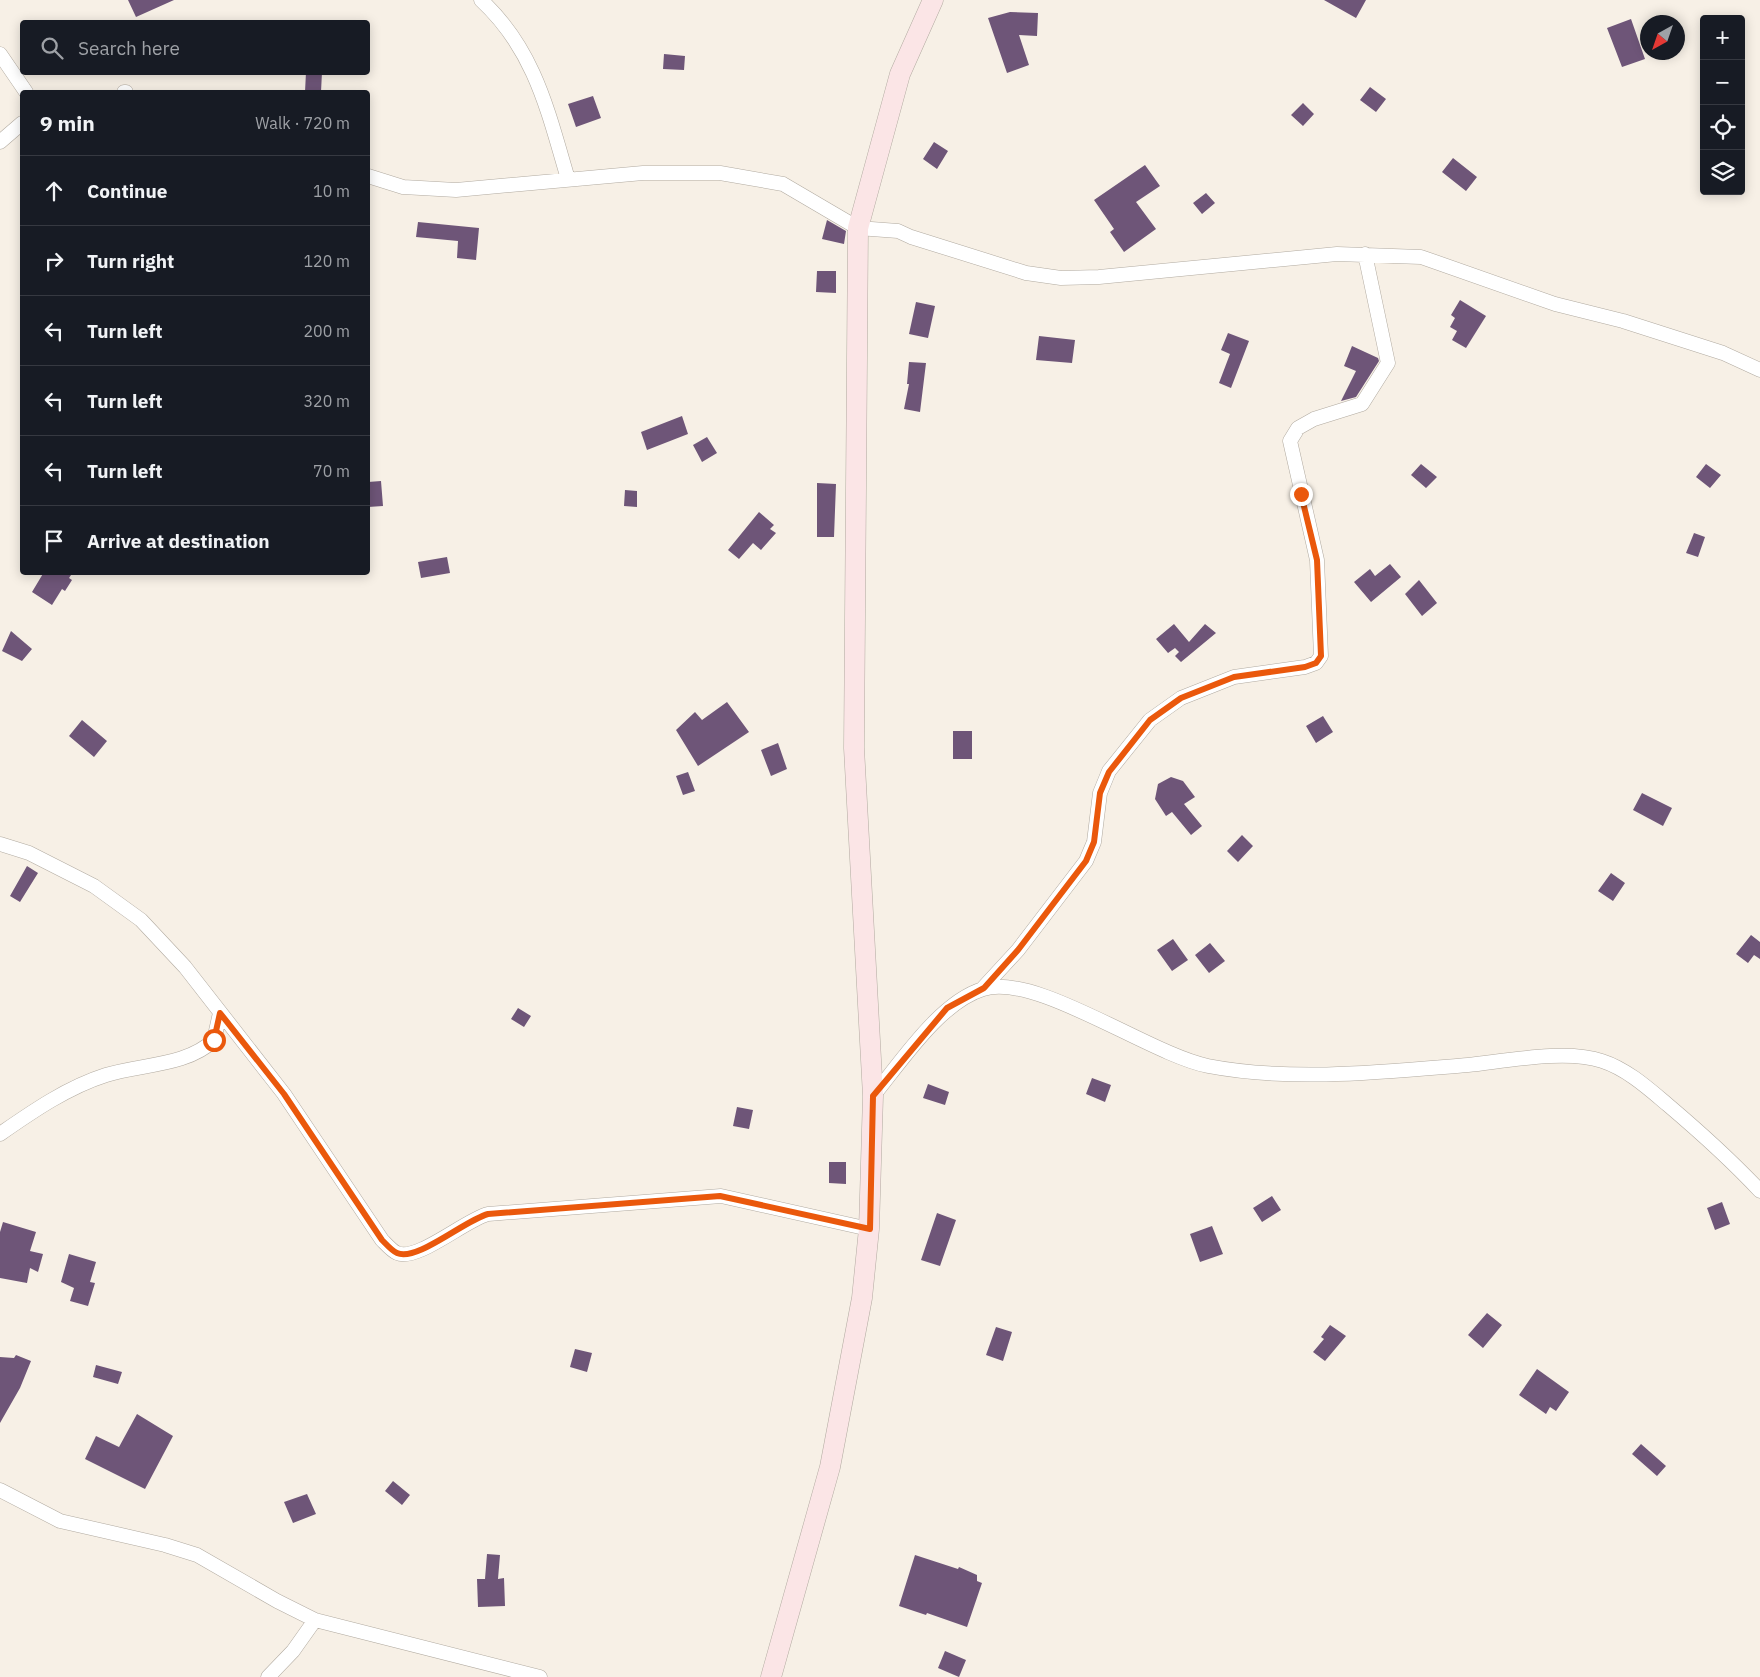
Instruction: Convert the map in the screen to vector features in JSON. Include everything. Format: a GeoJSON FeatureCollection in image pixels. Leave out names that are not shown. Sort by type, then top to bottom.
{"type":"FeatureCollection","features":[{"type":"Feature","properties":{"kind":"street"},"geometry":{"type":"LineString","coordinates":[[481,0],[512,33],[543,93],[568,180]]}},
{"type":"Feature","properties":{"kind":"street"},"geometry":{"type":"LineString","coordinates":[[771,1677],[830,1467],[862,1298],[870,1229],[873,1096],[854,748],[858,228],[900,74],[933,0]]}},
{"type":"Feature","properties":{"kind":"street"},"geometry":{"type":"LineString","coordinates":[[0,54],[25,90]]}},
{"type":"Feature","properties":{"kind":"street"},"geometry":{"type":"LineString","coordinates":[[0,142],[20,125]]}},
{"type":"Feature","properties":{"kind":"street"},"geometry":{"type":"LineString","coordinates":[[370,177],[403,187],[456,190],[643,173],[720,173],[783,184],[858,228],[898,230],[911,237],[1026,272],[1061,278],[1099,277],[1337,254],[1421,257],[1555,304],[1623,321],[1723,353],[1760,370]]}},
{"type":"Feature","properties":{"kind":"street"},"geometry":{"type":"LineString","coordinates":[[873,1096],[947,1008],[984,988],[1018,950],[1086,861],[1094,842],[1100,793],[1109,772],[1150,720],[1181,698],[1234,677],[1305,667],[1316,663],[1321,656],[1317,560],[1290,441],[1298,428],[1314,420],[1362,404],[1388,363],[1366,254]]}},
{"type":"Feature","properties":{"kind":"street"},"geometry":{"type":"LineString","coordinates":[[0,844],[28,853],[94,886],[141,920],[185,967],[284,1094],[382,1240],[397,1253],[412,1254],[476,1217],[488,1214],[720,1196],[870,1229]]}},
{"type":"Feature","properties":{"kind":"street"},"geometry":{"type":"LineString","coordinates":[[984,988],[1004,987],[1040,993],[1132,1037],[1206,1066],[1290,1074],[1418,1069],[1575,1055],[1603,1061],[1639,1081],[1722,1150],[1760,1191]]}},
{"type":"Feature","properties":{"kind":"street"},"geometry":{"type":"LineString","coordinates":[[0,1134],[48,1102],[106,1075],[191,1055],[214,1040],[220,1013]]}},
{"type":"Feature","properties":{"kind":"street"},"geometry":{"type":"LineString","coordinates":[[0,1490],[60,1521],[165,1545],[197,1555],[277,1601],[315,1620],[540,1677]]}},
{"type":"Feature","properties":{"kind":"street"},"geometry":{"type":"LineString","coordinates":[[268,1677],[293,1651],[315,1620]]}},
{"type":"Feature","properties":{"kind":"building"},"geometry":{"type":"Polygon","coordinates":[[[128,0],[174,0],[136,17],[128,0]]]}},
{"type":"Feature","properties":{"kind":"building"},"geometry":{"type":"Polygon","coordinates":[[[1324,0],[1366,0],[1356,18],[1324,0]]]}},
{"type":"Feature","properties":{"kind":"building"},"geometry":{"type":"Polygon","coordinates":[[[1010,12],[1038,13],[1037,36],[1019,35],[1029,65],[1007,73],[988,18],[1010,12]]]}},
{"type":"Feature","properties":{"kind":"building"},"geometry":{"type":"Polygon","coordinates":[[[1631,19],[1640,45],[1640,60],[1642,60],[1622,67],[1607,28],[1631,19]]]}},
{"type":"Feature","properties":{"kind":"building"},"geometry":{"type":"Polygon","coordinates":[[[664,54],[685,56],[684,70],[663,69],[664,54]]]}},
{"type":"Feature","properties":{"kind":"building"},"geometry":{"type":"Polygon","coordinates":[[[306,75],[322,75],[321,90],[305,90],[306,75]]]}},
{"type":"Feature","properties":{"kind":"building"},"geometry":{"type":"Polygon","coordinates":[[[1370,87],[1386,99],[1376,112],[1360,100],[1370,87]]]}},
{"type":"Feature","properties":{"kind":"building"},"geometry":{"type":"Polygon","coordinates":[[[593,96],[601,118],[576,127],[568,104],[593,96]]]}},
{"type":"Feature","properties":{"kind":"building"},"geometry":{"type":"Polygon","coordinates":[[[1303,103],[1314,114],[1303,126],[1291,115],[1303,103]]]}},
{"type":"Feature","properties":{"kind":"building"},"geometry":{"type":"Polygon","coordinates":[[[934,142],[948,151],[937,169],[923,159],[934,142]]]}},
{"type":"Feature","properties":{"kind":"building"},"geometry":{"type":"Polygon","coordinates":[[[1453,158],[1477,177],[1466,191],[1442,172],[1453,158]]]}},
{"type":"Feature","properties":{"kind":"building"},"geometry":{"type":"Polygon","coordinates":[[[1145,165],[1160,186],[1136,202],[1156,229],[1124,252],[1110,232],[1114,229],[1094,200],[1145,165]]]}},
{"type":"Feature","properties":{"kind":"building"},"geometry":{"type":"Polygon","coordinates":[[[1206,193],[1215,203],[1202,214],[1193,203],[1206,193]]]}},
{"type":"Feature","properties":{"kind":"building"},"geometry":{"type":"Polygon","coordinates":[[[827,220],[846,231],[844,244],[822,239],[827,220]]]}},
{"type":"Feature","properties":{"kind":"building"},"geometry":{"type":"Polygon","coordinates":[[[418,222],[479,228],[476,260],[457,258],[458,241],[416,237],[418,222]]]}},
{"type":"Feature","properties":{"kind":"building"},"geometry":{"type":"Polygon","coordinates":[[[817,271],[836,271],[836,293],[816,292],[817,271]]]}},
{"type":"Feature","properties":{"kind":"building"},"geometry":{"type":"Polygon","coordinates":[[[1460,300],[1486,316],[1466,348],[1452,340],[1457,331],[1450,327],[1455,318],[1451,315],[1460,300]]]}},
{"type":"Feature","properties":{"kind":"building"},"geometry":{"type":"Polygon","coordinates":[[[916,302],[935,306],[928,338],[909,334],[916,302]]]}},
{"type":"Feature","properties":{"kind":"building"},"geometry":{"type":"Polygon","coordinates":[[[1228,333],[1249,341],[1231,388],[1219,383],[1230,354],[1221,350],[1228,333]]]}},
{"type":"Feature","properties":{"kind":"building"},"geometry":{"type":"Polygon","coordinates":[[[1039,336],[1075,340],[1072,363],[1036,360],[1039,336]]]}},
{"type":"Feature","properties":{"kind":"building"},"geometry":{"type":"Polygon","coordinates":[[[1352,346],[1378,358],[1379,361],[1356,397],[1341,401],[1356,371],[1344,366],[1352,346]]]}},
{"type":"Feature","properties":{"kind":"building"},"geometry":{"type":"Polygon","coordinates":[[[909,362],[926,363],[920,412],[904,409],[909,384],[907,384],[909,362]]]}},
{"type":"Feature","properties":{"kind":"building"},"geometry":{"type":"Polygon","coordinates":[[[682,416],[688,434],[647,450],[641,432],[682,416]]]}},
{"type":"Feature","properties":{"kind":"building"},"geometry":{"type":"Polygon","coordinates":[[[707,437],[717,453],[702,462],[693,445],[707,437]]]}},
{"type":"Feature","properties":{"kind":"building"},"geometry":{"type":"Polygon","coordinates":[[[1421,464],[1437,477],[1426,488],[1411,475],[1421,464]]]}},
{"type":"Feature","properties":{"kind":"building"},"geometry":{"type":"Polygon","coordinates":[[[1706,464],[1721,475],[1710,488],[1696,477],[1706,464]]]}},
{"type":"Feature","properties":{"kind":"building"},"geometry":{"type":"Polygon","coordinates":[[[381,481],[383,506],[370,507],[370,482],[381,481]]]}},
{"type":"Feature","properties":{"kind":"building"},"geometry":{"type":"Polygon","coordinates":[[[817,483],[836,484],[834,537],[817,537],[817,483]]]}},
{"type":"Feature","properties":{"kind":"building"},"geometry":{"type":"Polygon","coordinates":[[[625,490],[637,491],[637,507],[624,506],[625,490]]]}},
{"type":"Feature","properties":{"kind":"building"},"geometry":{"type":"Polygon","coordinates":[[[759,512],[774,525],[770,529],[776,533],[761,550],[753,543],[739,559],[728,550],[759,512]]]}},
{"type":"Feature","properties":{"kind":"building"},"geometry":{"type":"Polygon","coordinates":[[[1694,533],[1705,537],[1698,557],[1686,553],[1694,533]]]}},
{"type":"Feature","properties":{"kind":"building"},"geometry":{"type":"Polygon","coordinates":[[[447,557],[450,573],[421,578],[418,562],[447,557]]]}},
{"type":"Feature","properties":{"kind":"building"},"geometry":{"type":"Polygon","coordinates":[[[1390,564],[1401,577],[1371,602],[1354,582],[1370,569],[1375,576],[1390,564]]]}},
{"type":"Feature","properties":{"kind":"building"},"geometry":{"type":"Polygon","coordinates":[[[42,575],[71,575],[69,578],[72,580],[65,591],[62,589],[52,605],[32,592],[42,575]]]}},
{"type":"Feature","properties":{"kind":"building"},"geometry":{"type":"Polygon","coordinates":[[[1419,580],[1437,603],[1422,616],[1405,594],[1419,580]]]}},
{"type":"Feature","properties":{"kind":"building"},"geometry":{"type":"Polygon","coordinates":[[[1174,624],[1189,642],[1205,624],[1216,633],[1181,662],[1175,656],[1179,652],[1175,648],[1168,653],[1156,639],[1174,624]]]}},
{"type":"Feature","properties":{"kind":"building"},"geometry":{"type":"Polygon","coordinates":[[[11,631],[32,649],[22,661],[2,651],[11,631]]]}},
{"type":"Feature","properties":{"kind":"building"},"geometry":{"type":"Polygon","coordinates":[[[727,702],[749,732],[698,766],[676,730],[695,712],[702,720],[727,702]]]}},
{"type":"Feature","properties":{"kind":"building"},"geometry":{"type":"Polygon","coordinates":[[[1323,716],[1333,732],[1316,743],[1306,726],[1323,716]]]}},
{"type":"Feature","properties":{"kind":"building"},"geometry":{"type":"Polygon","coordinates":[[[82,720],[107,741],[94,757],[69,736],[82,720]]]}},
{"type":"Feature","properties":{"kind":"building"},"geometry":{"type":"Polygon","coordinates":[[[953,731],[972,731],[972,759],[953,759],[953,731]]]}},
{"type":"Feature","properties":{"kind":"building"},"geometry":{"type":"Polygon","coordinates":[[[778,743],[787,769],[771,776],[761,750],[778,743]]]}},
{"type":"Feature","properties":{"kind":"building"},"geometry":{"type":"Polygon","coordinates":[[[688,772],[695,791],[683,795],[676,776],[688,772]]]}},
{"type":"Feature","properties":{"kind":"building"},"geometry":{"type":"Polygon","coordinates":[[[1171,777],[1183,781],[1195,797],[1184,804],[1202,826],[1191,835],[1172,812],[1166,816],[1155,799],[1158,784],[1171,777]]]}},
{"type":"Feature","properties":{"kind":"building"},"geometry":{"type":"Polygon","coordinates":[[[1642,793],[1672,808],[1663,826],[1633,810],[1642,793]]]}},
{"type":"Feature","properties":{"kind":"building"},"geometry":{"type":"Polygon","coordinates":[[[1242,835],[1253,846],[1238,862],[1227,851],[1242,835]]]}},
{"type":"Feature","properties":{"kind":"building"},"geometry":{"type":"Polygon","coordinates":[[[27,866],[38,873],[20,902],[10,896],[27,866]]]}},
{"type":"Feature","properties":{"kind":"building"},"geometry":{"type":"Polygon","coordinates":[[[1611,873],[1625,883],[1613,901],[1598,891],[1611,873]]]}},
{"type":"Feature","properties":{"kind":"building"},"geometry":{"type":"Polygon","coordinates":[[[1751,935],[1760,942],[1760,959],[1754,955],[1748,963],[1736,954],[1751,935]]]}},
{"type":"Feature","properties":{"kind":"building"},"geometry":{"type":"Polygon","coordinates":[[[1173,939],[1188,960],[1172,971],[1157,950],[1173,939]]]}},
{"type":"Feature","properties":{"kind":"building"},"geometry":{"type":"Polygon","coordinates":[[[1210,943],[1225,961],[1209,973],[1195,955],[1210,943]]]}},
{"type":"Feature","properties":{"kind":"building"},"geometry":{"type":"Polygon","coordinates":[[[518,1008],[531,1016],[524,1027],[511,1019],[518,1008]]]}},
{"type":"Feature","properties":{"kind":"building"},"geometry":{"type":"Polygon","coordinates":[[[1092,1078],[1111,1085],[1105,1102],[1086,1094],[1092,1078]]]}},
{"type":"Feature","properties":{"kind":"building"},"geometry":{"type":"Polygon","coordinates":[[[928,1084],[949,1092],[945,1105],[923,1098],[928,1084]]]}},
{"type":"Feature","properties":{"kind":"building"},"geometry":{"type":"Polygon","coordinates":[[[737,1107],[753,1110],[749,1129],[733,1126],[737,1107]]]}},
{"type":"Feature","properties":{"kind":"building"},"geometry":{"type":"Polygon","coordinates":[[[829,1162],[846,1162],[846,1184],[829,1183],[829,1162]]]}},
{"type":"Feature","properties":{"kind":"building"},"geometry":{"type":"Polygon","coordinates":[[[1272,1196],[1281,1210],[1262,1222],[1253,1208],[1272,1196]]]}},
{"type":"Feature","properties":{"kind":"building"},"geometry":{"type":"Polygon","coordinates":[[[1722,1202],[1730,1224],[1715,1230],[1707,1208],[1722,1202]]]}},
{"type":"Feature","properties":{"kind":"building"},"geometry":{"type":"Polygon","coordinates":[[[937,1213],[956,1220],[940,1266],[921,1260],[937,1213]]]}},
{"type":"Feature","properties":{"kind":"building"},"geometry":{"type":"Polygon","coordinates":[[[3,1222],[36,1232],[30,1251],[43,1254],[38,1272],[30,1268],[27,1283],[0,1278],[0,1232],[3,1222]]]}},
{"type":"Feature","properties":{"kind":"building"},"geometry":{"type":"Polygon","coordinates":[[[1212,1226],[1223,1254],[1200,1262],[1190,1234],[1212,1226]]]}},
{"type":"Feature","properties":{"kind":"building"},"geometry":{"type":"Polygon","coordinates":[[[69,1254],[96,1262],[90,1282],[95,1283],[88,1306],[70,1301],[74,1288],[61,1282],[69,1254]]]}},
{"type":"Feature","properties":{"kind":"building"},"geometry":{"type":"Polygon","coordinates":[[[1487,1313],[1502,1325],[1483,1348],[1468,1335],[1487,1313]]]}},
{"type":"Feature","properties":{"kind":"building"},"geometry":{"type":"Polygon","coordinates":[[[1330,1325],[1346,1336],[1325,1361],[1313,1352],[1324,1339],[1321,1337],[1330,1325]]]}},
{"type":"Feature","properties":{"kind":"building"},"geometry":{"type":"Polygon","coordinates":[[[996,1327],[1012,1332],[1003,1361],[986,1355],[996,1327]]]}},
{"type":"Feature","properties":{"kind":"building"},"geometry":{"type":"Polygon","coordinates":[[[575,1349],[592,1353],[587,1372],[570,1367],[575,1349]]]}},
{"type":"Feature","properties":{"kind":"building"},"geometry":{"type":"Polygon","coordinates":[[[16,1355],[31,1361],[20,1388],[0,1423],[0,1357],[14,1358],[16,1355]]]}},
{"type":"Feature","properties":{"kind":"building"},"geometry":{"type":"Polygon","coordinates":[[[96,1365],[122,1372],[118,1384],[93,1377],[96,1365]]]}},
{"type":"Feature","properties":{"kind":"building"},"geometry":{"type":"Polygon","coordinates":[[[1537,1369],[1569,1392],[1556,1411],[1550,1407],[1546,1414],[1519,1395],[1537,1369]]]}},
{"type":"Feature","properties":{"kind":"building"},"geometry":{"type":"Polygon","coordinates":[[[137,1414],[173,1436],[145,1489],[85,1459],[96,1436],[119,1447],[137,1414]]]}},
{"type":"Feature","properties":{"kind":"building"},"geometry":{"type":"Polygon","coordinates":[[[1641,1444],[1666,1466],[1657,1476],[1632,1454],[1641,1444]]]}},
{"type":"Feature","properties":{"kind":"building"},"geometry":{"type":"Polygon","coordinates":[[[393,1481],[410,1495],[402,1505],[385,1491],[393,1481]]]}},
{"type":"Feature","properties":{"kind":"building"},"geometry":{"type":"Polygon","coordinates":[[[307,1494],[316,1514],[293,1523],[284,1502],[307,1494]]]}},
{"type":"Feature","properties":{"kind":"building"},"geometry":{"type":"Polygon","coordinates":[[[487,1554],[500,1555],[498,1579],[504,1578],[505,1606],[478,1607],[477,1579],[485,1579],[487,1554]]]}},
{"type":"Feature","properties":{"kind":"building"},"geometry":{"type":"Polygon","coordinates":[[[915,1555],[958,1569],[959,1567],[977,1575],[977,1581],[982,1583],[967,1627],[927,1613],[926,1615],[899,1606],[915,1555]]]}},
{"type":"Feature","properties":{"kind":"building"},"geometry":{"type":"Polygon","coordinates":[[[945,1651],[966,1660],[959,1677],[938,1668],[945,1651]]]}},
{"type":"Feature","properties":{"kind":"route"},"geometry":{"type":"LineString","coordinates":[[214,1040],[218,1031],[220,1013],[284,1094],[382,1240],[397,1253],[412,1254],[476,1217],[488,1214],[720,1196],[870,1229],[873,1096],[947,1008],[984,988],[1018,950],[1086,861],[1094,842],[1100,793],[1109,772],[1150,720],[1181,698],[1234,677],[1305,667],[1316,663],[1321,656],[1317,560],[1301,494]]}}]}
